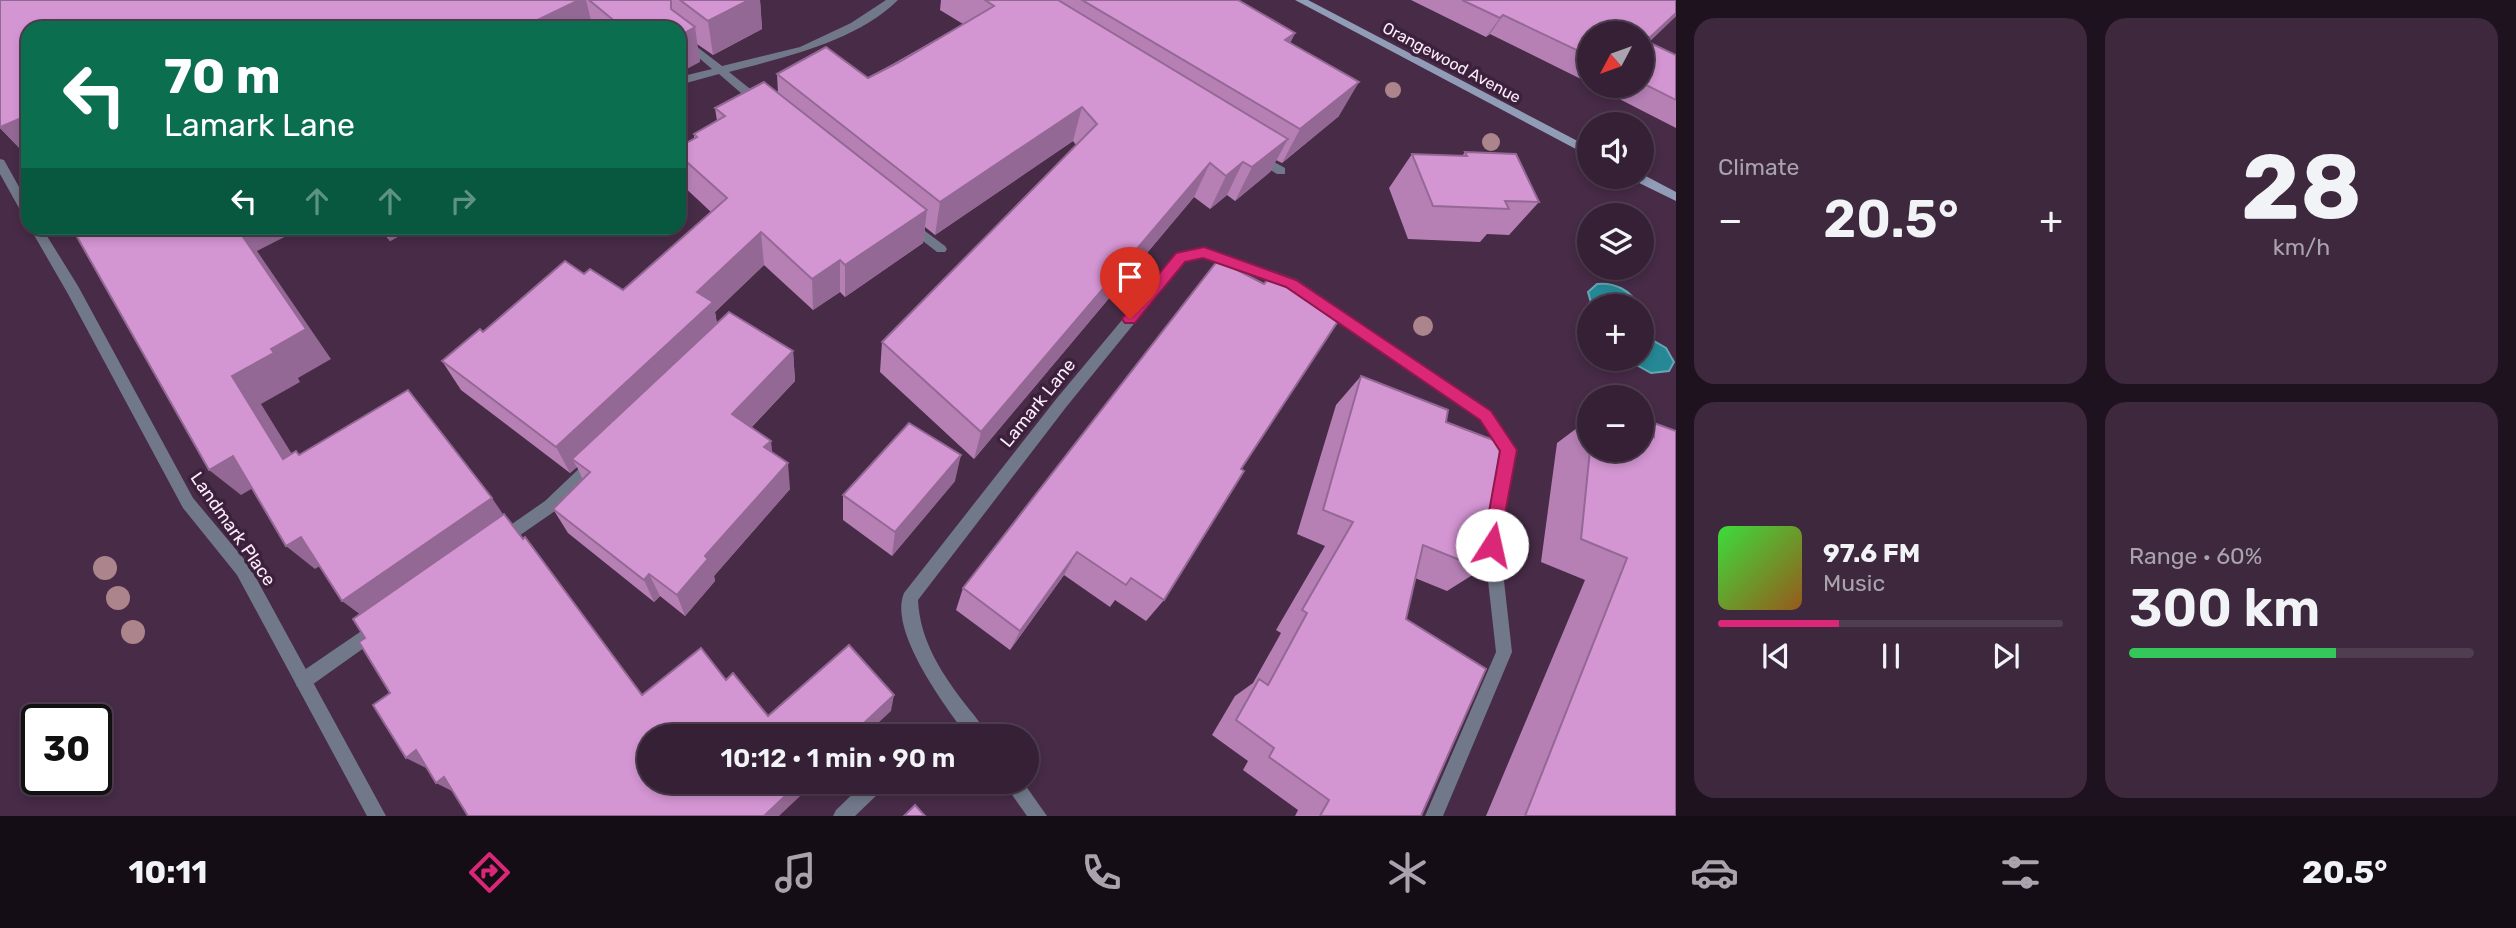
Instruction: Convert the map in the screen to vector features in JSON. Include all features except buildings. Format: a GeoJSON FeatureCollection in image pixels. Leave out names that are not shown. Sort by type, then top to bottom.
{"type":"FeatureCollection","features":[{"type":"Feature","properties":{"kind":"main road","name":"Orangewood Avenue"},"geometry":{"type":"LineString","coordinates":[[1300,0],[1577,146]]}},
{"type":"Feature","properties":{"kind":"main road"},"geometry":{"type":"LineString","coordinates":[[1654,186],[1676,197]]}},
{"type":"Feature","properties":{"kind":"street"},"geometry":{"type":"LineString","coordinates":[[686,79],[804,49],[855,25],[894,0]]}},
{"type":"Feature","properties":{"kind":"street"},"geometry":{"type":"LineString","coordinates":[[686,42],[774,114]]}},
{"type":"Feature","properties":{"kind":"street"},"geometry":{"type":"LineString","coordinates":[[1247,150],[1282,171]]}},
{"type":"Feature","properties":{"kind":"street"},"geometry":{"type":"LineString","coordinates":[[0,163],[21,201]]}},
{"type":"Feature","properties":{"kind":"street"},"geometry":{"type":"LineString","coordinates":[[899,215],[941,249]]}},
{"type":"Feature","properties":{"kind":"street","name":"Landmark Place"},"geometry":{"type":"LineString","coordinates":[[40,235],[188,503],[243,570],[377,816]]}},
{"type":"Feature","properties":{"kind":"street","name":"Lamark Lane"},"geometry":{"type":"LineString","coordinates":[[970,724],[920,648],[912,622],[910,598],[1062,402],[1181,257],[1204,252],[1291,284],[1485,415],[1508,450],[1492,545],[1504,652],[1434,816]]}},
{"type":"Feature","properties":{"kind":"street"},"geometry":{"type":"LineString","coordinates":[[494,546],[550,506],[608,450]]}},
{"type":"Feature","properties":{"kind":"street"},"geometry":{"type":"LineString","coordinates":[[303,681],[393,617]]}},
{"type":"Feature","properties":{"kind":"street"},"geometry":{"type":"LineString","coordinates":[[842,816],[865,794]]}},
{"type":"Feature","properties":{"kind":"street"},"geometry":{"type":"LineString","coordinates":[[1021,794],[1038,816]]}},
{"type":"Feature","properties":{"kind":"shaded area"},"geometry":{"type":"Polygon","coordinates":[[[1597,284],[1610,284],[1628,294],[1589,294],[1597,284]]]}},
{"type":"Feature","properties":{"kind":"shaded area"},"geometry":{"type":"Polygon","coordinates":[[[1654,341],[1666,348],[1674,362],[1669,371],[1651,373],[1647,371],[1654,371],[1654,341]]]}},
{"type":"Feature","properties":{"kind":"route"},"geometry":{"type":"LineString","coordinates":[[1130,319],[1181,257],[1204,252],[1291,284],[1485,415],[1508,450],[1492,545]]}}]}
